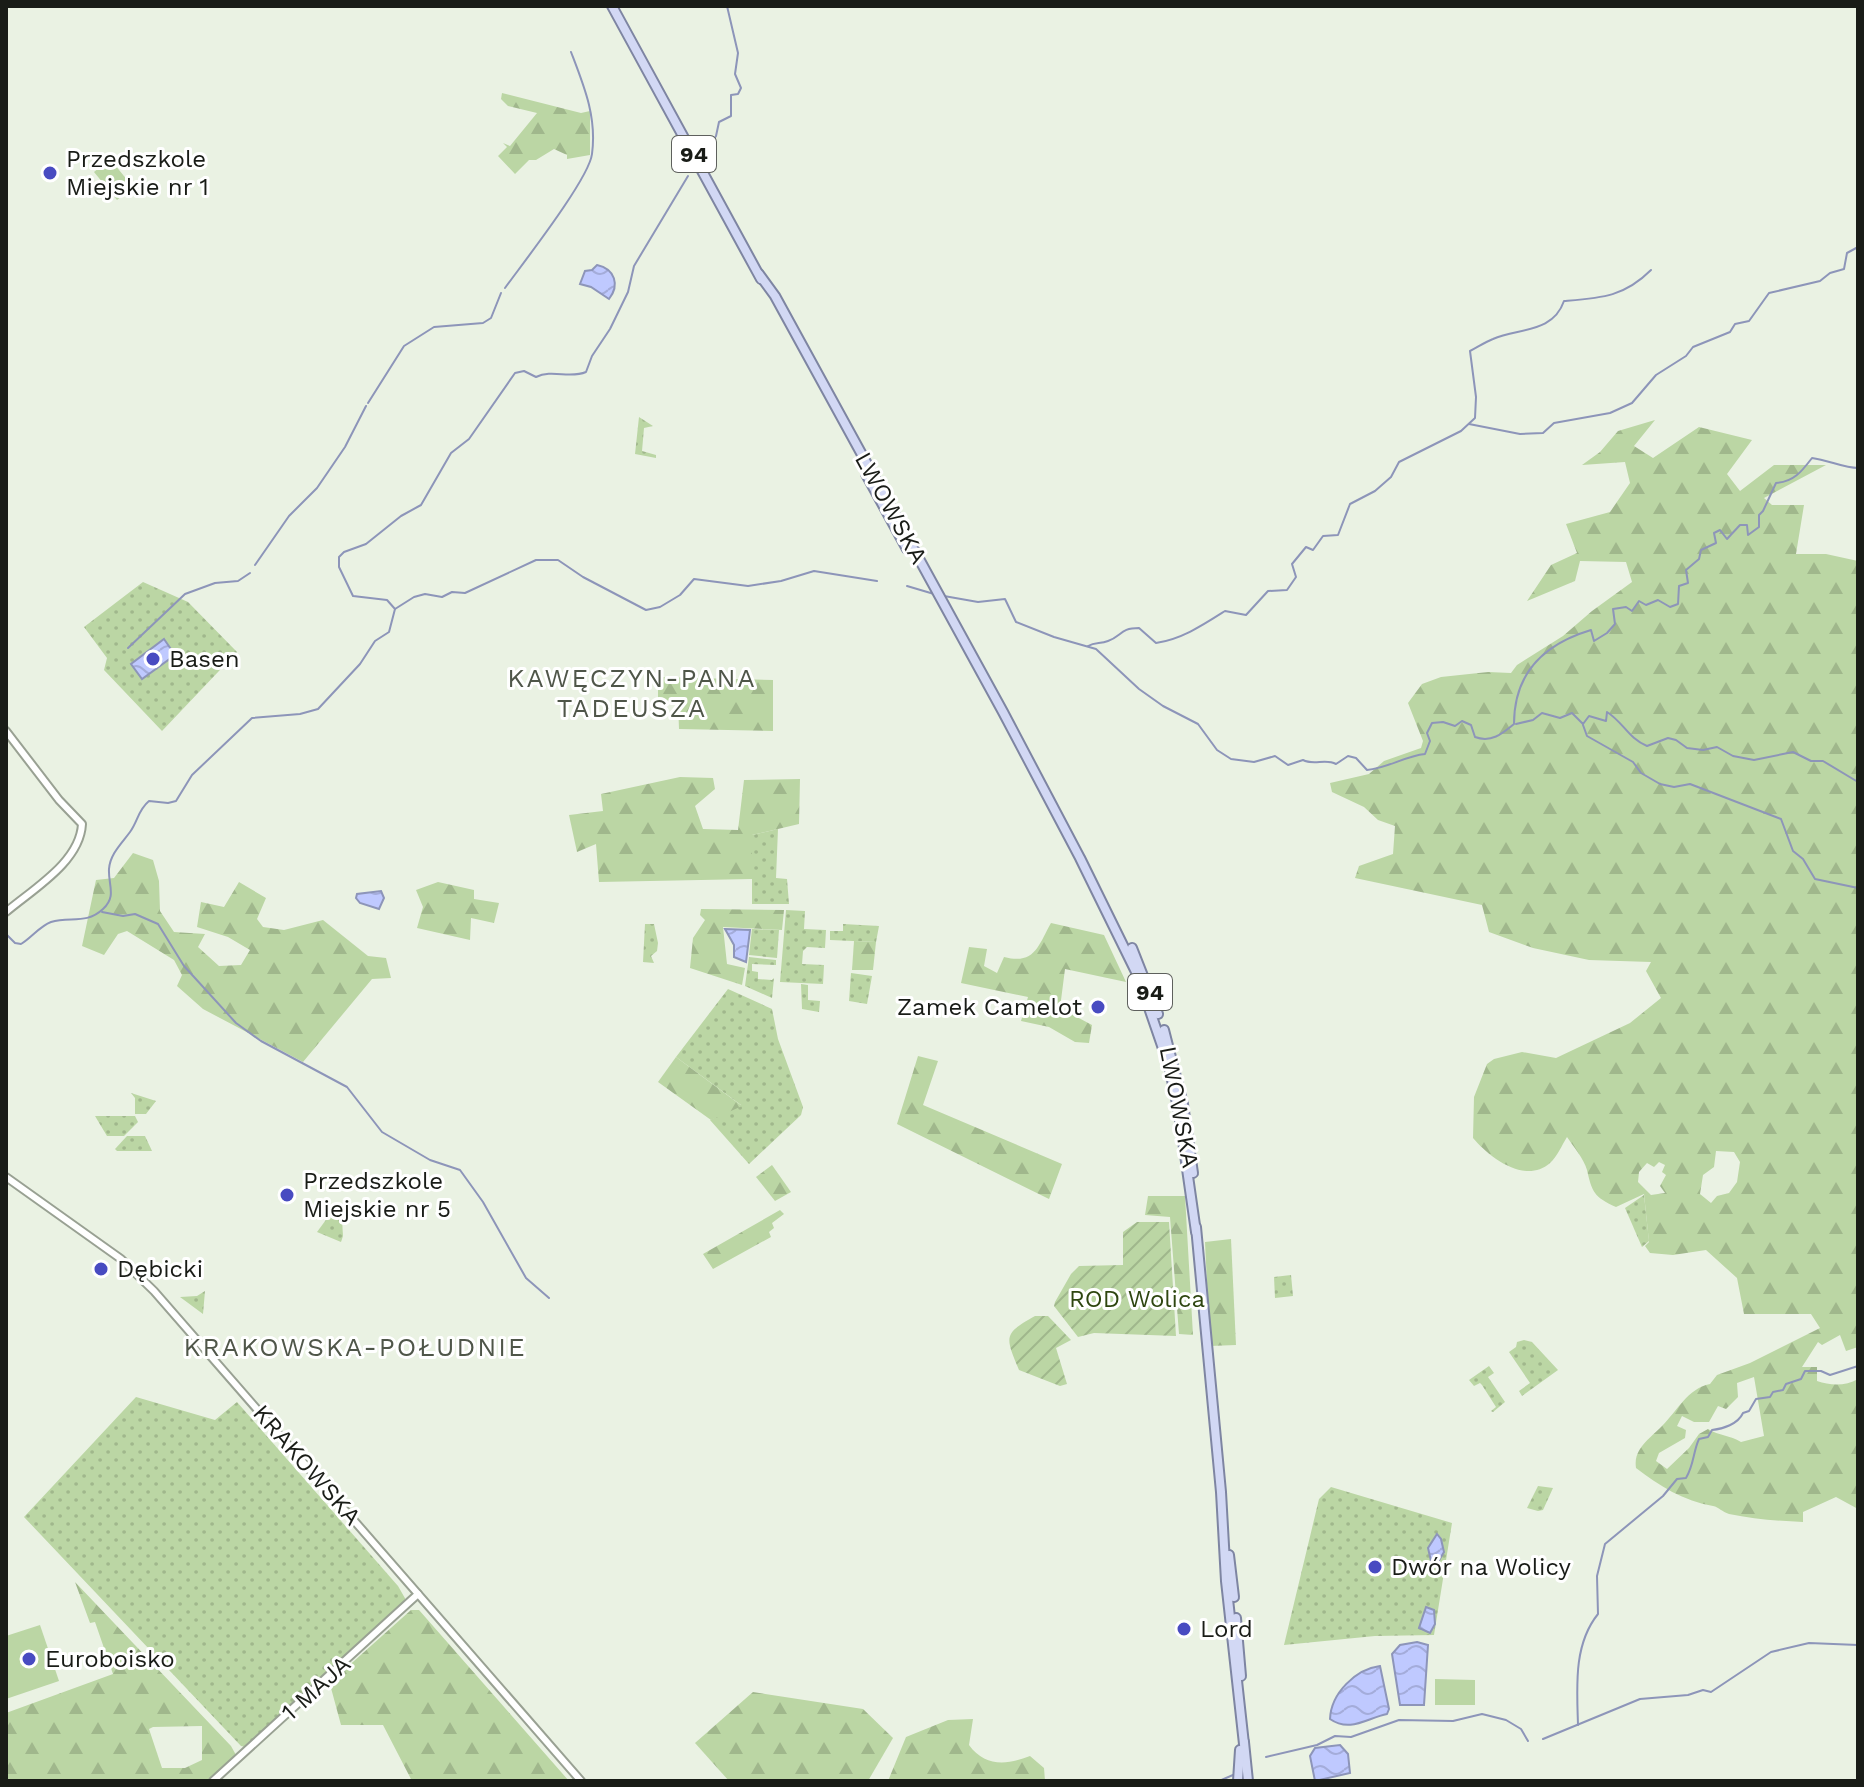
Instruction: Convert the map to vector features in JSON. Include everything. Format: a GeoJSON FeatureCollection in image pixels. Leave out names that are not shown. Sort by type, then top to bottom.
{"type":"FeatureCollection","features":[{"type":"Feature","properties":{"kind":"main road","name":"LWOWSKA"},"geometry":{"type":"LineString","coordinates":[[612,6],[759,274],[775,296],[1128,941],[1155,1003],[1168,1044],[1189,1138],[1238,1644],[1244,1744]]}},
{"type":"Feature","properties":{"kind":"main road","name":"LWOWSKA"},"geometry":{"type":"LineString","coordinates":[[1221,1492],[1222,1535],[1248,1781]]}},
{"type":"Feature","properties":{"kind":"main road"},"geometry":{"type":"LineString","coordinates":[[1238,1781],[1241,1723]]}},
{"type":"Feature","properties":{"kind":"street"},"geometry":{"type":"LineString","coordinates":[[6,731],[59,800],[82,824],[81,835],[68,858],[6,912]]}},
{"type":"Feature","properties":{"kind":"street","name":"KRAKOWSKA"},"geometry":{"type":"LineString","coordinates":[[6,1177],[132,1268],[581,1781]]}},
{"type":"Feature","properties":{"kind":"street","name":"1 MAJA"},"geometry":{"type":"LineString","coordinates":[[213,1781],[418,1594]]}},
{"type":"Feature","properties":{"kind":"green space"},"geometry":{"type":"Polygon","coordinates":[[[502,93],[581,113],[590,111],[590,155],[567,159],[567,155],[554,149],[536,160],[529,160],[515,174],[498,156],[507,147],[503,143],[510,146],[537,113],[508,106],[501,99],[502,93]]]}},
{"type":"Feature","properties":{"kind":"green space"},"geometry":{"type":"Polygon","coordinates":[[[110,159],[133,187],[117,200],[94,172],[110,159]]]}},
{"type":"Feature","properties":{"kind":"green space"},"geometry":{"type":"Polygon","coordinates":[[[639,417],[653,426],[644,428],[642,451],[656,455],[656,458],[635,454],[639,417]]]}},
{"type":"Feature","properties":{"kind":"green space"},"geometry":{"type":"Polygon","coordinates":[[[1655,420],[1634,446],[1653,458],[1699,427],[1752,440],[1727,474],[1740,491],[1774,465],[1826,465],[1764,498],[1772,505],[1804,505],[1796,554],[1826,554],[1858,561],[1858,1347],[1846,1351],[1840,1335],[1822,1345],[1818,1342],[1802,1367],[1817,1367],[1817,1381],[1828,1384],[1843,1384],[1858,1379],[1858,1509],[1836,1497],[1803,1512],[1803,1522],[1729,1514],[1672,1492],[1636,1468],[1636,1463],[1642,1446],[1689,1395],[1710,1384],[1717,1375],[1750,1363],[1820,1328],[1811,1314],[1744,1314],[1737,1278],[1706,1250],[1673,1255],[1650,1253],[1645,1246],[1649,1242],[1644,1194],[1616,1207],[1598,1197],[1583,1161],[1567,1137],[1550,1163],[1530,1171],[1508,1166],[1473,1138],[1474,1097],[1487,1064],[1494,1059],[1522,1052],[1556,1058],[1630,1023],[1661,998],[1646,971],[1651,962],[1589,960],[1533,948],[1489,932],[1482,905],[1355,878],[1359,866],[1393,854],[1395,826],[1378,820],[1364,807],[1332,792],[1330,783],[1369,774],[1384,761],[1421,748],[1423,741],[1408,703],[1422,684],[1441,677],[1511,673],[1517,665],[1563,636],[1632,582],[1626,562],[1580,561],[1575,581],[1527,601],[1551,565],[1577,553],[1566,524],[1610,512],[1630,483],[1625,462],[1582,465],[1600,452],[1618,431],[1655,420]],[[1716,1151],[1714,1167],[1703,1175],[1700,1194],[1711,1203],[1717,1196],[1729,1193],[1737,1182],[1740,1162],[1734,1152],[1716,1151]],[[1659,1162],[1654,1167],[1647,1163],[1639,1172],[1638,1182],[1651,1195],[1665,1193],[1660,1186],[1666,1175],[1662,1172],[1665,1165],[1659,1162]],[[1754,1377],[1737,1383],[1738,1397],[1726,1409],[1718,1406],[1709,1422],[1694,1422],[1682,1416],[1677,1426],[1686,1430],[1685,1438],[1659,1453],[1656,1461],[1667,1469],[1699,1434],[1708,1429],[1741,1442],[1764,1436],[1754,1377]]]}},
{"type":"Feature","properties":{"kind":"green space"},"geometry":{"type":"Polygon","coordinates":[[[143,582],[188,602],[237,652],[162,731],[104,670],[107,658],[84,627],[143,582]]]}},
{"type":"Feature","properties":{"kind":"green space"},"geometry":{"type":"Polygon","coordinates":[[[658,677],[773,680],[773,731],[679,729],[678,702],[658,699],[658,677]]]}},
{"type":"Feature","properties":{"kind":"green space"},"geometry":{"type":"Polygon","coordinates":[[[680,777],[713,778],[715,789],[695,806],[703,829],[738,830],[744,780],[800,779],[799,824],[752,835],[752,879],[599,882],[596,844],[577,852],[569,815],[603,811],[601,794],[680,777]]]}},
{"type":"Feature","properties":{"kind":"green space"},"geometry":{"type":"Polygon","coordinates":[[[778,829],[776,878],[787,879],[789,904],[752,904],[752,835],[778,829]]]}},
{"type":"Feature","properties":{"kind":"green space"},"geometry":{"type":"Polygon","coordinates":[[[133,853],[153,860],[159,881],[160,911],[174,932],[205,934],[198,947],[219,966],[241,965],[250,950],[228,937],[197,927],[201,902],[224,907],[239,882],[266,898],[257,919],[263,927],[284,930],[323,920],[368,956],[386,958],[391,978],[372,979],[303,1062],[203,1009],[177,986],[182,975],[174,960],[127,931],[118,934],[104,955],[82,946],[96,880],[114,878],[133,853]]]}},
{"type":"Feature","properties":{"kind":"green space"},"geometry":{"type":"Polygon","coordinates":[[[438,882],[474,890],[474,899],[499,903],[494,923],[471,918],[470,940],[417,928],[423,907],[416,890],[438,882]]]}},
{"type":"Feature","properties":{"kind":"green space"},"geometry":{"type":"Polygon","coordinates":[[[701,909],[784,910],[782,930],[723,927],[727,964],[745,968],[742,985],[690,968],[693,938],[705,920],[700,915],[701,909]]]}},
{"type":"Feature","properties":{"kind":"green space"},"geometry":{"type":"Polygon","coordinates":[[[786,910],[805,911],[804,929],[826,930],[825,948],[807,947],[803,951],[802,964],[824,965],[823,984],[780,982],[786,910]]]}},
{"type":"Feature","properties":{"kind":"green space"},"geometry":{"type":"Polygon","coordinates":[[[1051,923],[1104,935],[1126,982],[1065,969],[1060,1008],[1092,1025],[1089,1043],[1075,1042],[1049,1027],[1021,1021],[1028,997],[961,983],[969,947],[987,949],[984,966],[997,973],[1004,957],[1023,958],[1034,952],[1051,923]]]}},
{"type":"Feature","properties":{"kind":"green space"},"geometry":{"type":"Polygon","coordinates":[[[645,924],[654,924],[658,943],[657,951],[651,956],[654,963],[643,962],[645,924]]]}},
{"type":"Feature","properties":{"kind":"green space"},"geometry":{"type":"Polygon","coordinates":[[[843,924],[879,926],[876,942],[830,940],[830,931],[843,931],[843,924]]]}},
{"type":"Feature","properties":{"kind":"green space"},"geometry":{"type":"Polygon","coordinates":[[[752,929],[779,930],[777,958],[749,955],[752,929]]]}},
{"type":"Feature","properties":{"kind":"green space"},"geometry":{"type":"Polygon","coordinates":[[[854,941],[876,942],[873,970],[852,970],[854,941]]]}},
{"type":"Feature","properties":{"kind":"green space"},"geometry":{"type":"Polygon","coordinates":[[[749,957],[776,960],[776,965],[752,964],[752,971],[758,972],[758,979],[774,978],[772,998],[745,986],[749,957]]]}},
{"type":"Feature","properties":{"kind":"green space"},"geometry":{"type":"Polygon","coordinates":[[[851,973],[872,976],[867,1004],[849,1001],[851,973]]]}},
{"type":"Feature","properties":{"kind":"green space"},"geometry":{"type":"Polygon","coordinates":[[[801,984],[808,985],[808,1000],[820,1001],[819,1012],[802,1009],[801,984]]]}},
{"type":"Feature","properties":{"kind":"green space"},"geometry":{"type":"Polygon","coordinates":[[[728,989],[772,1009],[778,1039],[803,1107],[801,1115],[749,1164],[710,1120],[741,1105],[676,1057],[728,989]]]}},
{"type":"Feature","properties":{"kind":"green space"},"geometry":{"type":"Polygon","coordinates":[[[918,1056],[938,1061],[923,1105],[1062,1164],[1049,1199],[897,1124],[918,1056]]]}},
{"type":"Feature","properties":{"kind":"green space"},"geometry":{"type":"Polygon","coordinates":[[[676,1057],[742,1106],[711,1120],[658,1082],[676,1057]]]}},
{"type":"Feature","properties":{"kind":"green space"},"geometry":{"type":"Polygon","coordinates":[[[131,1093],[156,1101],[146,1114],[135,1114],[135,1098],[131,1093]]]}},
{"type":"Feature","properties":{"kind":"green space"},"geometry":{"type":"Polygon","coordinates":[[[95,1116],[135,1116],[138,1122],[124,1136],[107,1136],[95,1116]]]}},
{"type":"Feature","properties":{"kind":"green space"},"geometry":{"type":"Polygon","coordinates":[[[127,1136],[145,1136],[152,1151],[117,1151],[115,1149],[127,1136]]]}},
{"type":"Feature","properties":{"kind":"green space"},"geometry":{"type":"Polygon","coordinates":[[[772,1165],[791,1192],[775,1201],[756,1177],[772,1165]]]}},
{"type":"Feature","properties":{"kind":"green space"},"geometry":{"type":"Polygon","coordinates":[[[1644,1195],[1649,1241],[1642,1247],[1625,1208],[1644,1195]]]}},
{"type":"Feature","properties":{"kind":"green space"},"geometry":{"type":"Polygon","coordinates":[[[1148,1196],[1185,1196],[1193,1335],[1179,1334],[1170,1217],[1145,1215],[1148,1196]]]}},
{"type":"Feature","properties":{"kind":"green space"},"geometry":{"type":"Polygon","coordinates":[[[780,1210],[784,1214],[772,1223],[771,1237],[713,1269],[703,1254],[780,1210]]]}},
{"type":"Feature","properties":{"kind":"green space"},"geometry":{"type":"Polygon","coordinates":[[[331,1213],[342,1219],[341,1242],[317,1232],[331,1213]]]}},
{"type":"Feature","properties":{"kind":"green space","name":"ROD Wolica"},"geometry":{"type":"Polygon","coordinates":[[[1137,1222],[1169,1222],[1176,1336],[1094,1333],[1078,1337],[1054,1306],[1055,1302],[1079,1266],[1123,1265],[1123,1232],[1137,1222]]]}},
{"type":"Feature","properties":{"kind":"green space"},"geometry":{"type":"Polygon","coordinates":[[[1231,1239],[1236,1345],[1210,1346],[1205,1242],[1231,1239]]]}},
{"type":"Feature","properties":{"kind":"green space"},"geometry":{"type":"Polygon","coordinates":[[[1291,1275],[1293,1296],[1275,1298],[1274,1277],[1291,1275]]]}},
{"type":"Feature","properties":{"kind":"green space"},"geometry":{"type":"Polygon","coordinates":[[[205,1291],[203,1314],[180,1297],[197,1296],[205,1291]]]}},
{"type":"Feature","properties":{"kind":"green space","name":"ROD Wolica"},"geometry":{"type":"Polygon","coordinates":[[[1035,1316],[1048,1316],[1071,1340],[1056,1348],[1067,1384],[1060,1386],[1019,1370],[1009,1343],[1010,1337],[1017,1327],[1035,1316]]]}},
{"type":"Feature","properties":{"kind":"green space"},"geometry":{"type":"Polygon","coordinates":[[[1517,1342],[1532,1342],[1558,1370],[1522,1396],[1519,1391],[1530,1383],[1509,1352],[1517,1342]]]}},
{"type":"Feature","properties":{"kind":"green space"},"geometry":{"type":"Polygon","coordinates":[[[1489,1366],[1494,1373],[1488,1377],[1505,1402],[1493,1412],[1496,1407],[1482,1385],[1474,1386],[1469,1380],[1489,1366]]]}},
{"type":"Feature","properties":{"kind":"green space"},"geometry":{"type":"Polygon","coordinates":[[[136,1397],[215,1420],[237,1402],[398,1586],[406,1600],[246,1747],[241,1746],[24,1517],[136,1397]]]}},
{"type":"Feature","properties":{"kind":"green space"},"geometry":{"type":"Polygon","coordinates":[[[1538,1486],[1553,1488],[1543,1510],[1538,1511],[1527,1508],[1538,1486]]]}},
{"type":"Feature","properties":{"kind":"green space"},"geometry":{"type":"Polygon","coordinates":[[[1331,1487],[1452,1523],[1434,1635],[1375,1636],[1284,1645],[1319,1499],[1331,1487]]]}},
{"type":"Feature","properties":{"kind":"green space"},"geometry":{"type":"Polygon","coordinates":[[[75,1582],[231,1746],[236,1755],[208,1781],[6,1781],[6,1713],[113,1674],[95,1622],[90,1623],[75,1582]],[[202,1726],[149,1729],[162,1768],[185,1768],[202,1760],[202,1726]]]}},
{"type":"Feature","properties":{"kind":"green space"},"geometry":{"type":"Polygon","coordinates":[[[411,1610],[419,1610],[569,1781],[412,1781],[383,1725],[341,1725],[331,1688],[325,1687],[411,1610]]]}},
{"type":"Feature","properties":{"kind":"green space","name":"Euroboisko"},"geometry":{"type":"Polygon","coordinates":[[[40,1625],[59,1681],[6,1699],[6,1636],[40,1625]]]}},
{"type":"Feature","properties":{"kind":"green space"},"geometry":{"type":"Polygon","coordinates":[[[1435,1679],[1475,1680],[1475,1705],[1435,1705],[1435,1679]]]}},
{"type":"Feature","properties":{"kind":"green space"},"geometry":{"type":"Polygon","coordinates":[[[753,1692],[863,1709],[893,1738],[868,1781],[729,1781],[695,1743],[753,1692]]]}},
{"type":"Feature","properties":{"kind":"green space"},"geometry":{"type":"Polygon","coordinates":[[[973,1719],[969,1745],[975,1752],[989,1761],[997,1762],[1030,1756],[1044,1768],[1045,1781],[888,1781],[906,1737],[948,1720],[973,1719]]]}},
{"type":"Feature","properties":{"kind":"water"},"geometry":{"type":"Polygon","coordinates":[[[597,265],[608,270],[614,278],[609,299],[580,284],[585,271],[597,265]]]}},
{"type":"Feature","properties":{"kind":"water","name":"Basen"},"geometry":{"type":"Polygon","coordinates":[[[164,639],[175,655],[142,679],[131,664],[164,639]]]}},
{"type":"Feature","properties":{"kind":"water"},"geometry":{"type":"Polygon","coordinates":[[[381,891],[384,898],[379,909],[360,903],[356,898],[357,894],[381,891]]]}},
{"type":"Feature","properties":{"kind":"water"},"geometry":{"type":"Polygon","coordinates":[[[725,929],[750,930],[746,962],[734,957],[734,945],[725,929]]]}},
{"type":"Feature","properties":{"kind":"water"},"geometry":{"type":"Polygon","coordinates":[[[1437,1534],[1444,1552],[1438,1562],[1431,1561],[1428,1548],[1437,1534]]]}},
{"type":"Feature","properties":{"kind":"water"},"geometry":{"type":"Polygon","coordinates":[[[1426,1607],[1434,1610],[1435,1624],[1430,1633],[1419,1628],[1426,1607]]]}},
{"type":"Feature","properties":{"kind":"water"},"geometry":{"type":"Polygon","coordinates":[[[1417,1642],[1428,1645],[1424,1705],[1400,1705],[1392,1654],[1400,1645],[1417,1642]]]}},
{"type":"Feature","properties":{"kind":"water"},"geometry":{"type":"Polygon","coordinates":[[[1380,1666],[1389,1709],[1387,1714],[1352,1725],[1330,1719],[1335,1700],[1346,1684],[1362,1672],[1380,1666]]]}},
{"type":"Feature","properties":{"kind":"water"},"geometry":{"type":"Polygon","coordinates":[[[1340,1745],[1348,1754],[1350,1773],[1315,1781],[1310,1756],[1315,1748],[1340,1745]]]}},
{"type":"Feature","properties":{"kind":"waterway"},"geometry":{"type":"LineString","coordinates":[[704,155],[716,136],[719,122],[731,116],[731,95],[738,94],[741,88],[735,74],[738,53],[727,6]]}},
{"type":"Feature","properties":{"kind":"waterway"},"geometry":{"type":"LineString","coordinates":[[505,288],[568,201],[592,154],[591,114],[571,52]]}},
{"type":"Feature","properties":{"kind":"waterway"},"geometry":{"type":"LineString","coordinates":[[6,934],[15,943],[21,944],[51,922],[84,919],[97,914],[110,900],[109,869],[112,858],[145,804],[149,801],[176,801],[192,775],[252,718],[300,714],[318,709],[360,664],[375,641],[389,632],[395,609],[387,600],[353,596],[339,567],[339,557],[366,544],[401,516],[421,505],[451,453],[469,439],[515,373],[524,371],[536,377],[586,372],[628,292],[634,266],[688,176]]}},
{"type":"Feature","properties":{"kind":"waterway"},"geometry":{"type":"LineString","coordinates":[[1469,424],[1520,434],[1543,433],[1554,423],[1610,413],[1632,403],[1656,375],[1686,356],[1693,347],[1730,332],[1735,324],[1749,321],[1769,293],[1820,281],[1830,273],[1844,269],[1847,253],[1858,247]]}},
{"type":"Feature","properties":{"kind":"waterway"},"geometry":{"type":"LineString","coordinates":[[1088,646],[1108,641],[1133,628],[1139,628],[1156,643],[1166,641],[1192,631],[1225,611],[1246,615],[1268,591],[1287,590],[1296,577],[1292,564],[1306,547],[1313,550],[1323,536],[1338,535],[1350,504],[1375,491],[1391,477],[1399,462],[1461,431],[1475,418],[1476,397],[1470,351],[1493,339],[1544,324],[1559,311],[1564,301],[1621,291],[1651,270]]}},
{"type":"Feature","properties":{"kind":"waterway"},"geometry":{"type":"LineString","coordinates":[[368,403],[404,346],[434,327],[483,323],[491,318],[501,293]]}},
{"type":"Feature","properties":{"kind":"waterway"},"geometry":{"type":"LineString","coordinates":[[255,565],[289,516],[317,488],[345,447],[366,406]]}},
{"type":"Feature","properties":{"kind":"waterway"},"geometry":{"type":"LineString","coordinates":[[944,596],[978,602],[1005,599],[1016,622],[1096,649],[1139,689],[1198,724],[1217,750],[1231,759],[1254,762],[1275,756],[1288,765],[1303,760],[1336,764],[1348,756],[1356,758],[1367,770],[1425,754],[1430,741],[1427,733],[1432,723],[1443,722],[1455,726],[1462,721],[1471,725],[1475,737],[1481,739],[1501,734],[1514,724],[1519,689],[1526,675],[1546,652],[1591,630],[1594,641],[1607,633],[1615,624],[1613,609],[1626,607],[1632,611],[1639,601],[1646,605],[1658,600],[1670,607],[1678,604],[1679,586],[1688,583],[1686,570],[1699,559],[1701,550],[1716,543],[1714,533],[1720,530],[1727,539],[1740,525],[1747,525],[1748,535],[1759,527],[1759,515],[1776,483],[1793,478],[1812,458],[1858,468]]}},
{"type":"Feature","properties":{"kind":"waterway"},"geometry":{"type":"LineString","coordinates":[[395,609],[425,594],[442,597],[452,592],[465,593],[536,560],[558,560],[583,577],[646,610],[660,607],[680,595],[694,579],[748,586],[781,581],[814,571],[877,581]]}},
{"type":"Feature","properties":{"kind":"waterway"},"geometry":{"type":"LineString","coordinates":[[128,648],[185,594],[215,583],[238,581],[250,573]]}},
{"type":"Feature","properties":{"kind":"waterway"},"geometry":{"type":"LineString","coordinates":[[907,586],[934,594]]}},
{"type":"Feature","properties":{"kind":"waterway"},"geometry":{"type":"LineString","coordinates":[[1516,724],[1533,720],[1542,713],[1560,718],[1572,713],[1583,724],[1589,716],[1606,721],[1607,712],[1635,739],[1647,746],[1668,738],[1687,748],[1703,750],[1717,747],[1733,756],[1754,760],[1793,752],[1811,761],[1823,761],[1858,782]]}},
{"type":"Feature","properties":{"kind":"waterway"},"geometry":{"type":"LineString","coordinates":[[1583,725],[1587,736],[1633,762],[1641,773],[1660,784],[1674,787],[1690,784],[1781,819],[1793,851],[1803,859],[1815,879],[1858,888]]}},
{"type":"Feature","properties":{"kind":"waterway"},"geometry":{"type":"LineString","coordinates":[[102,912],[123,916],[135,914],[158,924],[184,966],[236,1023],[261,1041],[347,1087],[382,1132],[430,1160],[460,1170],[483,1202],[526,1278],[549,1298]]}},
{"type":"Feature","properties":{"kind":"waterway"},"geometry":{"type":"LineString","coordinates":[[1578,1725],[1580,1653],[1598,1614],[1597,1576],[1605,1544],[1663,1496],[1677,1479],[1686,1478],[1699,1439],[1708,1437],[1712,1430],[1734,1423],[1749,1411],[1756,1399],[1770,1397],[1773,1392],[1783,1390],[1786,1384],[1801,1379],[1805,1371],[1821,1371],[1830,1375],[1858,1366]]}},
{"type":"Feature","properties":{"kind":"waterway"},"geometry":{"type":"LineString","coordinates":[[1543,1739],[1640,1699],[1688,1695],[1703,1690],[1711,1692],[1771,1652],[1809,1643],[1858,1645]]}},
{"type":"Feature","properties":{"kind":"waterway"},"geometry":{"type":"LineString","coordinates":[[1266,1757],[1317,1745],[1335,1736],[1351,1737],[1399,1720],[1453,1721],[1482,1714],[1506,1720],[1521,1729],[1528,1741]]}},
{"type":"Feature","properties":{"kind":"waterway"},"geometry":{"type":"LineString","coordinates":[[1219,1781],[1233,1775]]}},
{"type":"Feature","properties":{"kind":"place","name":"Przedszkole Miejskie nr 1"},"geometry":{"type":"Point","coordinates":[50,173]}},
{"type":"Feature","properties":{"kind":"place","name":"Basen"},"geometry":{"type":"Point","coordinates":[153,659]}},
{"type":"Feature","properties":{"kind":"place","name":"Zamek Camelot"},"geometry":{"type":"Point","coordinates":[1098,1007]}},
{"type":"Feature","properties":{"kind":"place","name":"Przedszkole Miejskie nr 5"},"geometry":{"type":"Point","coordinates":[287,1195]}},
{"type":"Feature","properties":{"kind":"place","name":"Dębicki"},"geometry":{"type":"Point","coordinates":[101,1269]}},
{"type":"Feature","properties":{"kind":"place","name":"Dwór na Wolicy"},"geometry":{"type":"Point","coordinates":[1375,1567]}},
{"type":"Feature","properties":{"kind":"place","name":"Lord"},"geometry":{"type":"Point","coordinates":[1184,1629]}},
{"type":"Feature","properties":{"kind":"place","name":"Euroboisko"},"geometry":{"type":"Point","coordinates":[29,1659]}},
{"type":"Feature","properties":{"kind":"district","name":"KAWĘCZYN-PANA TADEUSZA"},"geometry":{"type":"Point","coordinates":[632,693]}},
{"type":"Feature","properties":{"kind":"district","name":"KRAKOWSKA-POŁUDNIE"},"geometry":{"type":"Point","coordinates":[355,1347]}}]}
